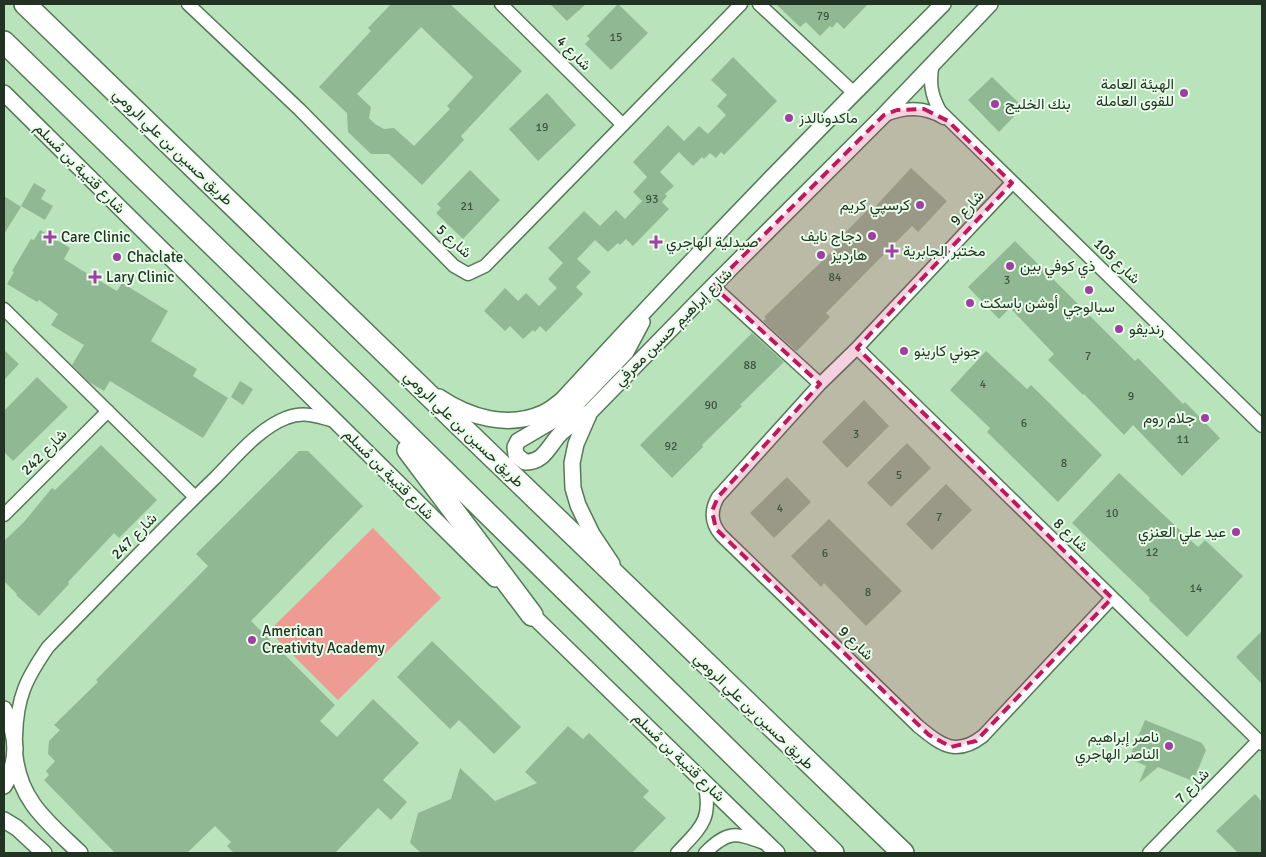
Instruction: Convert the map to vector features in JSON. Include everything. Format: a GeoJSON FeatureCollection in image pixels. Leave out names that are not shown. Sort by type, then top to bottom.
{"type":"FeatureCollection","features":[{"type":"Feature","properties":{"kind":"highway","name":"طريق حسين بن علي الرومي"},"geometry":{"type":"LineString","coordinates":[[25,4],[902,853]]}},
{"type":"Feature","properties":{"kind":"highway"},"geometry":{"type":"LineString","coordinates":[[36,4],[92,68]]}},
{"type":"Feature","properties":{"kind":"highway"},"geometry":{"type":"LineString","coordinates":[[4,42],[833,853]]}},
{"type":"Feature","properties":{"kind":"highway"},"geometry":{"type":"LineString","coordinates":[[4,47],[42,81]]}},
{"type":"Feature","properties":{"kind":"highway"},"geometry":{"type":"LineString","coordinates":[[369,397],[532,615]]}},
{"type":"Feature","properties":{"kind":"street","name":"شارع 5"},"geometry":{"type":"LineString","coordinates":[[188,4],[299,109],[454,266],[468,274],[485,266],[741,4]]}},
{"type":"Feature","properties":{"kind":"street","name":"شارع 4"},"geometry":{"type":"LineString","coordinates":[[501,4],[623,124]]}},
{"type":"Feature","properties":{"kind":"street"},"geometry":{"type":"LineString","coordinates":[[759,4],[854,93]]}},
{"type":"Feature","properties":{"kind":"street","name":"شارع إبراهيم حسين معرفي"},"geometry":{"type":"LineString","coordinates":[[418,383],[448,403],[470,414],[486,419],[511,421],[536,416],[562,400],[652,302],[943,4]]}},
{"type":"Feature","properties":{"kind":"street","name":"شارع إبراهيم حسين معرفي"},"geometry":{"type":"LineString","coordinates":[[642,603],[592,534],[578,506],[573,488],[572,464],[576,444],[590,412],[884,115],[990,4]]}},
{"type":"Feature","properties":{"kind":"street","name":"شارع 105"},"geometry":{"type":"LineString","coordinates":[[933,63],[930,88],[940,111],[948,120],[1262,426]]}},
{"type":"Feature","properties":{"kind":"street","name":"شارع قتيبة بن مُسلم"},"geometry":{"type":"LineString","coordinates":[[4,93],[532,615],[772,849]]}},
{"type":"Feature","properties":{"kind":"street","name":"شارع 105"},"geometry":{"type":"LineString","coordinates":[[884,115],[910,108],[924,109],[948,120]]}},
{"type":"Feature","properties":{"kind":"street","name":"شارع 9"},"geometry":{"type":"LineString","coordinates":[[1012,183],[857,348],[820,384],[718,497],[712,511],[713,522],[721,534],[918,726],[937,742],[951,747],[970,744],[983,736],[1112,598]]}},
{"type":"Feature","properties":{"kind":"street"},"geometry":{"type":"LineString","coordinates":[[713,286],[820,384]]}},
{"type":"Feature","properties":{"kind":"street"},"geometry":{"type":"LineString","coordinates":[[590,412],[559,435],[545,453],[536,460],[524,462],[516,455],[515,447],[518,441],[559,417],[575,405],[626,352],[652,302]]}},
{"type":"Feature","properties":{"kind":"street"},"geometry":{"type":"LineString","coordinates":[[4,309],[195,496]]}},
{"type":"Feature","properties":{"kind":"street","name":"شارع 8"},"geometry":{"type":"LineString","coordinates":[[857,348],[1260,743]]}},
{"type":"Feature","properties":{"kind":"street","name":"شارع 242"},"geometry":{"type":"LineString","coordinates":[[4,515],[108,411]]}},
{"type":"Feature","properties":{"kind":"street","name":"شارع 247"},"geometry":{"type":"LineString","coordinates":[[15,749],[17,714],[24,686],[31,671],[48,647],[195,496],[258,436],[284,418],[304,414],[336,422]]}},
{"type":"Feature","properties":{"kind":"street"},"geometry":{"type":"LineString","coordinates":[[4,710],[10,720],[20,781],[32,805],[80,853]]}},
{"type":"Feature","properties":{"kind":"street","name":"شارع 7"},"geometry":{"type":"LineString","coordinates":[[1148,853],[1260,743]]}},
{"type":"Feature","properties":{"kind":"street"},"geometry":{"type":"LineString","coordinates":[[4,786],[13,768],[15,749]]}},
{"type":"Feature","properties":{"kind":"street"},"geometry":{"type":"LineString","coordinates":[[676,853],[702,825],[707,812],[708,798],[704,782]]}},
{"type":"Feature","properties":{"kind":"street"},"geometry":{"type":"LineString","coordinates":[[4,820],[17,828],[44,853]]}},
{"type":"Feature","properties":{"kind":"street"},"geometry":{"type":"LineString","coordinates":[[705,853],[716,842],[728,835],[737,835],[772,849]]}},
{"type":"Feature","properties":{"kind":"highlighted area"},"geometry":{"type":"Polygon","coordinates":[[[924,109],[948,121],[1012,183],[857,348],[1112,598],[976,741],[951,747],[929,735],[716,529],[712,511],[718,497],[820,384],[713,286],[884,115],[897,110],[924,109]]]}},
{"type":"Feature","properties":{"kind":"shaded area"},"geometry":{"type":"Polygon","coordinates":[[[373,528],[441,598],[338,700],[269,631],[373,528]]]}},
{"type":"Feature","properties":{"kind":"building"},"geometry":{"type":"Polygon","coordinates":[[[391,4],[450,4],[522,71],[461,136],[464,140],[422,185],[389,154],[371,154],[348,132],[347,113],[319,87],[371,31],[368,28],[391,4]],[[421,27],[357,94],[371,107],[369,118],[375,124],[384,129],[394,128],[414,146],[450,109],[447,106],[473,77],[421,27]]]}},
{"type":"Feature","properties":{"kind":"building"},"geometry":{"type":"Polygon","coordinates":[[[550,4],[586,4],[567,21],[550,4]]]}},
{"type":"Feature","properties":{"kind":"building"},"geometry":{"type":"Polygon","coordinates":[[[618,4],[648,33],[611,70],[585,44],[590,39],[587,36],[618,4]]]}},
{"type":"Feature","properties":{"kind":"building"},"geometry":{"type":"Polygon","coordinates":[[[776,4],[868,4],[844,29],[837,22],[820,36],[806,22],[800,27],[776,4]]]}},
{"type":"Feature","properties":{"kind":"building"},"geometry":{"type":"Polygon","coordinates":[[[733,57],[777,101],[724,155],[721,152],[716,158],[710,153],[704,159],[702,157],[693,166],[679,152],[660,172],[674,186],[665,194],[667,196],[662,202],[669,209],[633,246],[626,239],[608,252],[595,240],[577,259],[591,272],[576,287],[583,294],[546,332],[540,326],[535,332],[533,330],[523,339],[510,326],[505,331],[484,311],[505,288],[518,301],[526,293],[539,306],[557,288],[548,279],[563,263],[548,248],[584,211],[600,226],[616,210],[625,219],[642,201],[633,192],[647,177],[633,162],[668,125],[684,141],[699,126],[708,134],[726,115],[717,106],[727,95],[711,80],[733,57]]]}},
{"type":"Feature","properties":{"kind":"building","name":"بنك الخليج"},"geometry":{"type":"Polygon","coordinates":[[[992,77],[1023,107],[999,132],[968,100],[992,77]]]}},
{"type":"Feature","properties":{"kind":"building"},"geometry":{"type":"Polygon","coordinates":[[[547,93],[576,125],[538,161],[509,129],[547,93]]]}},
{"type":"Feature","properties":{"kind":"building"},"geometry":{"type":"Polygon","coordinates":[[[911,168],[947,201],[918,232],[912,226],[826,313],[830,317],[797,351],[795,350],[763,321],[766,319],[764,317],[844,240],[841,237],[872,205],[874,208],[911,168]]]}},
{"type":"Feature","properties":{"kind":"building"},"geometry":{"type":"Polygon","coordinates":[[[470,170],[500,200],[463,239],[436,213],[441,208],[437,204],[470,170]]]}},
{"type":"Feature","properties":{"kind":"building"},"geometry":{"type":"Polygon","coordinates":[[[34,183],[46,190],[41,199],[53,206],[45,220],[21,206],[34,183]]]}},
{"type":"Feature","properties":{"kind":"building"},"geometry":{"type":"Polygon","coordinates":[[[4,196],[21,207],[4,234],[4,196]]]}},
{"type":"Feature","properties":{"kind":"building"},"geometry":{"type":"Polygon","coordinates":[[[40,230],[70,248],[64,259],[117,291],[122,283],[168,311],[151,341],[197,369],[193,376],[228,398],[203,438],[110,381],[104,391],[89,382],[72,365],[84,345],[51,325],[58,314],[39,300],[37,302],[7,284],[14,272],[12,271],[31,239],[34,240],[40,230]]]}},
{"type":"Feature","properties":{"kind":"building"},"geometry":{"type":"Polygon","coordinates":[[[1015,241],[1135,361],[1138,358],[1183,404],[1185,402],[1220,438],[1182,476],[1133,425],[1124,435],[1083,395],[1048,360],[1054,354],[1010,308],[999,319],[968,287],[1015,241]]]}},
{"type":"Feature","properties":{"kind":"building"},"geometry":{"type":"Polygon","coordinates":[[[752,333],[784,362],[740,405],[742,406],[672,478],[640,445],[752,333]]]}},
{"type":"Feature","properties":{"kind":"building"},"geometry":{"type":"Polygon","coordinates":[[[4,350],[19,364],[4,380],[4,350]]]}},
{"type":"Feature","properties":{"kind":"building"},"geometry":{"type":"Polygon","coordinates":[[[986,351],[1027,389],[1031,385],[1102,455],[1058,502],[987,432],[990,428],[950,390],[986,351]]]}},
{"type":"Feature","properties":{"kind":"building"},"geometry":{"type":"Polygon","coordinates":[[[37,377],[68,407],[13,461],[4,452],[4,411],[37,377]]]}},
{"type":"Feature","properties":{"kind":"building"},"geometry":{"type":"Polygon","coordinates":[[[240,381],[253,389],[243,405],[231,397],[240,381]]]}},
{"type":"Feature","properties":{"kind":"building"},"geometry":{"type":"Polygon","coordinates":[[[864,400],[889,426],[847,468],[822,442],[864,400]]]}},
{"type":"Feature","properties":{"kind":"building"},"geometry":{"type":"Polygon","coordinates":[[[907,443],[931,468],[891,507],[867,483],[907,443]]]}},
{"type":"Feature","properties":{"kind":"building"},"geometry":{"type":"Polygon","coordinates":[[[101,445],[157,500],[119,538],[114,533],[39,616],[4,581],[4,541],[24,522],[52,488],[55,490],[101,445]]]}},
{"type":"Feature","properties":{"kind":"building","name":"American Creativity Academy"},"geometry":{"type":"Polygon","coordinates":[[[299,451],[308,451],[363,506],[251,621],[335,705],[320,721],[337,737],[373,699],[419,743],[383,780],[407,802],[391,820],[378,808],[335,853],[234,853],[227,846],[231,842],[215,826],[187,853],[115,853],[44,780],[49,775],[46,771],[55,761],[48,754],[49,741],[60,730],[54,725],[98,682],[96,680],[208,566],[196,554],[299,451]]]}},
{"type":"Feature","properties":{"kind":"building"},"geometry":{"type":"Polygon","coordinates":[[[1119,473],[1198,547],[1205,540],[1243,576],[1187,637],[1149,600],[1150,598],[1072,523],[1119,473]]]}},
{"type":"Feature","properties":{"kind":"building"},"geometry":{"type":"Polygon","coordinates":[[[787,477],[811,502],[774,538],[750,513],[787,477]]]}},
{"type":"Feature","properties":{"kind":"building"},"geometry":{"type":"Polygon","coordinates":[[[946,484],[972,510],[932,550],[906,524],[946,484]]]}},
{"type":"Feature","properties":{"kind":"building"},"geometry":{"type":"Polygon","coordinates":[[[829,519],[902,591],[866,626],[824,583],[821,587],[791,556],[829,519]]]}},
{"type":"Feature","properties":{"kind":"building"},"geometry":{"type":"Polygon","coordinates":[[[1262,631],[1262,684],[1236,657],[1262,631]]]}},
{"type":"Feature","properties":{"kind":"building"},"geometry":{"type":"Polygon","coordinates":[[[432,641],[521,727],[494,754],[459,720],[450,729],[397,677],[432,641]]]}},
{"type":"Feature","properties":{"kind":"building","name":"ناصر إبراهيم الناصر الهاجري"},"geometry":{"type":"Polygon","coordinates":[[[1145,720],[1202,743],[1206,750],[1195,777],[1190,780],[1158,767],[1139,783],[1146,766],[1129,758],[1145,720]]]}},
{"type":"Feature","properties":{"kind":"building"},"geometry":{"type":"Polygon","coordinates":[[[568,726],[583,739],[589,733],[649,791],[643,797],[666,818],[632,853],[421,853],[410,843],[418,813],[451,799],[460,768],[495,801],[537,783],[525,772],[568,726]]]}},
{"type":"Feature","properties":{"kind":"building"},"geometry":{"type":"Polygon","coordinates":[[[1255,794],[1262,802],[1262,850],[1259,853],[1238,853],[1216,831],[1255,794]]]}},
{"type":"Feature","properties":{"kind":"place","name":"الهيئة العامة للقوى العاملة"},"geometry":{"type":"Point","coordinates":[1184,93]}},
{"type":"Feature","properties":{"kind":"place","name":"بنك الخليج"},"geometry":{"type":"Point","coordinates":[995,104]}},
{"type":"Feature","properties":{"kind":"place","name":"ماكدونالدز"},"geometry":{"type":"Point","coordinates":[789,118]}},
{"type":"Feature","properties":{"kind":"place","name":"كرسپي كريم"},"geometry":{"type":"Point","coordinates":[920,205]}},
{"type":"Feature","properties":{"kind":"place","name":"دجاج نايف"},"geometry":{"type":"Point","coordinates":[872,236]}},
{"type":"Feature","properties":{"kind":"place","name":"Care Clinic"},"geometry":{"type":"Point","coordinates":[50,237]}},
{"type":"Feature","properties":{"kind":"place","name":"صيدلية الهاجري"},"geometry":{"type":"Point","coordinates":[656,242]}},
{"type":"Feature","properties":{"kind":"place","name":"مختبر الجابرية"},"geometry":{"type":"Point","coordinates":[892,251]}},
{"type":"Feature","properties":{"kind":"place","name":"هارديز"},"geometry":{"type":"Point","coordinates":[821,255]}},
{"type":"Feature","properties":{"kind":"place","name":"Chaclate"},"geometry":{"type":"Point","coordinates":[117,257]}},
{"type":"Feature","properties":{"kind":"place","name":"ذي كوفي بين"},"geometry":{"type":"Point","coordinates":[1010,266]}},
{"type":"Feature","properties":{"kind":"place","name":"Lary Clinic"},"geometry":{"type":"Point","coordinates":[95,277]}},
{"type":"Feature","properties":{"kind":"place","name":"سبالوجي"},"geometry":{"type":"Point","coordinates":[1089,290]}},
{"type":"Feature","properties":{"kind":"place","name":"أوشن باسكت"},"geometry":{"type":"Point","coordinates":[970,303]}},
{"type":"Feature","properties":{"kind":"place","name":"رنديڤو"},"geometry":{"type":"Point","coordinates":[1119,329]}},
{"type":"Feature","properties":{"kind":"place","name":"جوني كارينو"},"geometry":{"type":"Point","coordinates":[904,351]}},
{"type":"Feature","properties":{"kind":"place","name":"جلام روم"},"geometry":{"type":"Point","coordinates":[1205,418]}},
{"type":"Feature","properties":{"kind":"place","name":"عيد علي العنزي"},"geometry":{"type":"Point","coordinates":[1236,532]}},
{"type":"Feature","properties":{"kind":"place","name":"American Creativity Academy"},"geometry":{"type":"Point","coordinates":[252,640]}},
{"type":"Feature","properties":{"kind":"place","name":"ناصر إبراهيم الناصر الهاجري"},"geometry":{"type":"Point","coordinates":[1169,746]}}]}
